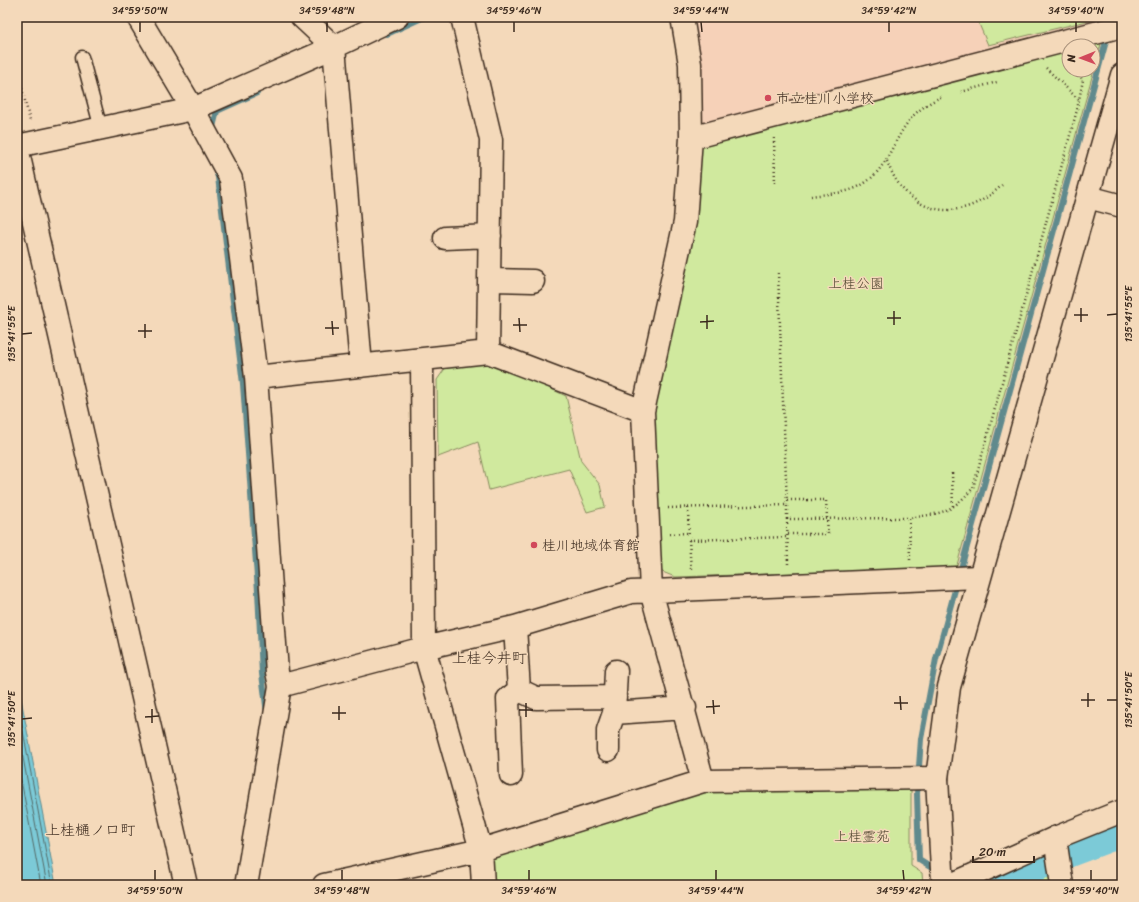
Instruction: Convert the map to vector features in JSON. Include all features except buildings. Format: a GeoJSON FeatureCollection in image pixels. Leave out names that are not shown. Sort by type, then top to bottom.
{"type":"FeatureCollection","features":[{"type":"Feature","properties":{"kind":"street"},"geometry":{"type":"LineString","coordinates":[[138,17],[193,109],[231,178],[256,377],[277,672],[280,686],[246,880],[247,885]]}},
{"type":"Feature","properties":{"kind":"street"},"geometry":{"type":"LineString","coordinates":[[302,17],[334,47],[361,366]]}},
{"type":"Feature","properties":{"kind":"street"},"geometry":{"type":"LineString","coordinates":[[186,885],[17,147],[193,109],[334,47],[397,17]]}},
{"type":"Feature","properties":{"kind":"street"},"geometry":{"type":"LineString","coordinates":[[462,17],[491,140],[488,352]]}},
{"type":"Feature","properties":{"kind":"street"},"geometry":{"type":"LineString","coordinates":[[682,17],[690,64],[691,138],[685,222],[643,411],[651,591],[685,708],[703,781]]}},
{"type":"Feature","properties":{"kind":"street"},"geometry":{"type":"LineString","coordinates":[[691,138],[1113,29]]}},
{"type":"Feature","properties":{"kind":"street"},"geometry":{"type":"LineString","coordinates":[[944,885],[925,779],[950,687],[966,578],[1088,196],[1122,75]]}},
{"type":"Feature","properties":{"kind":"street"},"geometry":{"type":"LineString","coordinates":[[1088,196],[1122,206]]}},
{"type":"Feature","properties":{"kind":"street"},"geometry":{"type":"LineString","coordinates":[[445,238],[490,236]]}},
{"type":"Feature","properties":{"kind":"street"},"geometry":{"type":"LineString","coordinates":[[490,280],[533,280]]}},
{"type":"Feature","properties":{"kind":"street"},"geometry":{"type":"LineString","coordinates":[[256,377],[488,352],[643,411]]}},
{"type":"Feature","properties":{"kind":"street"},"geometry":{"type":"LineString","coordinates":[[422,360],[424,648],[481,850],[483,885]]}},
{"type":"Feature","properties":{"kind":"street"},"geometry":{"type":"LineString","coordinates":[[280,686],[424,648],[515,627],[631,592],[966,578]]}},
{"type":"Feature","properties":{"kind":"street"},"geometry":{"type":"LineString","coordinates":[[515,627],[518,690]]}},
{"type":"Feature","properties":{"kind":"street"},"geometry":{"type":"LineString","coordinates":[[608,750],[608,730],[614,705],[616,671]]}},
{"type":"Feature","properties":{"kind":"street"},"geometry":{"type":"LineString","coordinates":[[518,690],[536,698],[614,705],[685,708]]}},
{"type":"Feature","properties":{"kind":"street"},"geometry":{"type":"LineString","coordinates":[[511,775],[508,699],[518,690]]}},
{"type":"Feature","properties":{"kind":"street"},"geometry":{"type":"LineString","coordinates":[[324,885],[481,850],[703,781],[925,779]]}},
{"type":"Feature","properties":{"kind":"street"},"geometry":{"type":"LineString","coordinates":[[951,885],[1056,849],[1122,811]]}},
{"type":"Feature","properties":{"kind":"street"},"geometry":{"type":"LineString","coordinates":[[1056,849],[1062,885]]}},
{"type":"Feature","properties":{"kind":"lane"},"geometry":{"type":"LineString","coordinates":[[82,57],[101,129]]}},
{"type":"Feature","properties":{"kind":"path"},"geometry":{"type":"LineString","coordinates":[[1038,48],[1046,68],[1079,100]]}},
{"type":"Feature","properties":{"kind":"path"},"geometry":{"type":"LineString","coordinates":[[1040,70],[1046,68]]}},
{"type":"Feature","properties":{"kind":"path"},"geometry":{"type":"LineString","coordinates":[[787,519],[910,518],[942,513],[953,508],[973,488],[1079,100],[1083,80],[1081,78]]}},
{"type":"Feature","properties":{"kind":"path"},"geometry":{"type":"LineString","coordinates":[[959,92],[1001,81]]}},
{"type":"Feature","properties":{"kind":"path"},"geometry":{"type":"LineString","coordinates":[[810,196],[853,189],[867,181],[884,167],[896,141],[909,120],[928,103],[945,95]]}},
{"type":"Feature","properties":{"kind":"path"},"geometry":{"type":"LineString","coordinates":[[772,117],[775,185]]}},
{"type":"Feature","properties":{"kind":"path"},"geometry":{"type":"LineString","coordinates":[[886,161],[904,192],[917,202],[933,209],[951,210],[965,208],[991,196],[1002,185]]}},
{"type":"Feature","properties":{"kind":"path"},"geometry":{"type":"LineString","coordinates":[[778,273],[787,500],[788,585]]}},
{"type":"Feature","properties":{"kind":"path"},"geometry":{"type":"LineString","coordinates":[[952,473],[953,508]]}},
{"type":"Feature","properties":{"kind":"path"},"geometry":{"type":"LineString","coordinates":[[690,540],[828,534],[826,500],[787,500]]}},
{"type":"Feature","properties":{"kind":"path"},"geometry":{"type":"LineString","coordinates":[[648,509],[787,505]]}},
{"type":"Feature","properties":{"kind":"path"},"geometry":{"type":"LineString","coordinates":[[688,508],[691,589]]}},
{"type":"Feature","properties":{"kind":"path"},"geometry":{"type":"LineString","coordinates":[[910,518],[911,580]]}},
{"type":"Feature","properties":{"kind":"shaded area","name":"市立桂川小学校"},"geometry":{"type":"Polygon","coordinates":[[[692,17],[1111,17],[1110,21],[701,128],[692,17]]]}},
{"type":"Feature","properties":{"kind":"green space"},"geometry":{"type":"Polygon","coordinates":[[[976,17],[1096,17],[1095,19],[988,45],[976,17]]]}},
{"type":"Feature","properties":{"kind":"green space","name":"上桂公園"},"geometry":{"type":"Polygon","coordinates":[[[1061,51],[1061,78],[1092,78],[957,565],[954,568],[675,577],[660,571],[654,408],[695,156],[703,143],[1061,51]]]}},
{"type":"Feature","properties":{"kind":"green space"},"geometry":{"type":"Polygon","coordinates":[[[494,362],[566,396],[581,461],[600,485],[605,507],[587,512],[569,469],[489,490],[478,442],[438,457],[437,380],[446,367],[494,362]]]}},
{"type":"Feature","properties":{"kind":"green space","name":"上桂霊苑"},"geometry":{"type":"Polygon","coordinates":[[[875,787],[911,789],[911,866],[922,873],[923,885],[492,885],[491,864],[498,851],[706,792],[807,791],[875,787]]]}},
{"type":"Feature","properties":{"kind":"green space"},"geometry":{"type":"Polygon","coordinates":[[[1044,864],[1048,867],[1051,885],[992,885],[1044,864]]]}},
{"type":"Feature","properties":{"kind":"water"},"geometry":{"type":"Polygon","coordinates":[[[17,677],[56,885],[17,885],[17,677]]]}},
{"type":"Feature","properties":{"kind":"waterway"},"geometry":{"type":"LineString","coordinates":[[387,34],[424,17]]}},
{"type":"Feature","properties":{"kind":"waterway"},"geometry":{"type":"LineString","coordinates":[[938,872],[919,860],[917,794],[921,739],[936,659],[1108,34]]}},
{"type":"Feature","properties":{"kind":"waterway"},"geometry":{"type":"LineString","coordinates":[[212,131],[217,111],[257,93]]}},
{"type":"Feature","properties":{"kind":"waterway"},"geometry":{"type":"LineString","coordinates":[[216,172],[218,177],[243,384],[258,591],[262,674],[267,714]]}},
{"type":"Feature","properties":{"kind":"waterway"},"geometry":{"type":"LineString","coordinates":[[985,885],[1069,849],[1122,829]]}},
{"type":"Feature","properties":{"kind":"place","name":"市立桂川小学校"},"geometry":{"type":"Point","coordinates":[768,98]}},
{"type":"Feature","properties":{"kind":"place","name":"桂川地域体育館"},"geometry":{"type":"Point","coordinates":[534,545]}},
{"type":"Feature","properties":{"kind":"district","name":"上桂今井町"},"geometry":{"type":"Point","coordinates":[489,658]}},
{"type":"Feature","properties":{"kind":"district","name":"上桂樋ノ口町"},"geometry":{"type":"Point","coordinates":[90,830]}}]}
